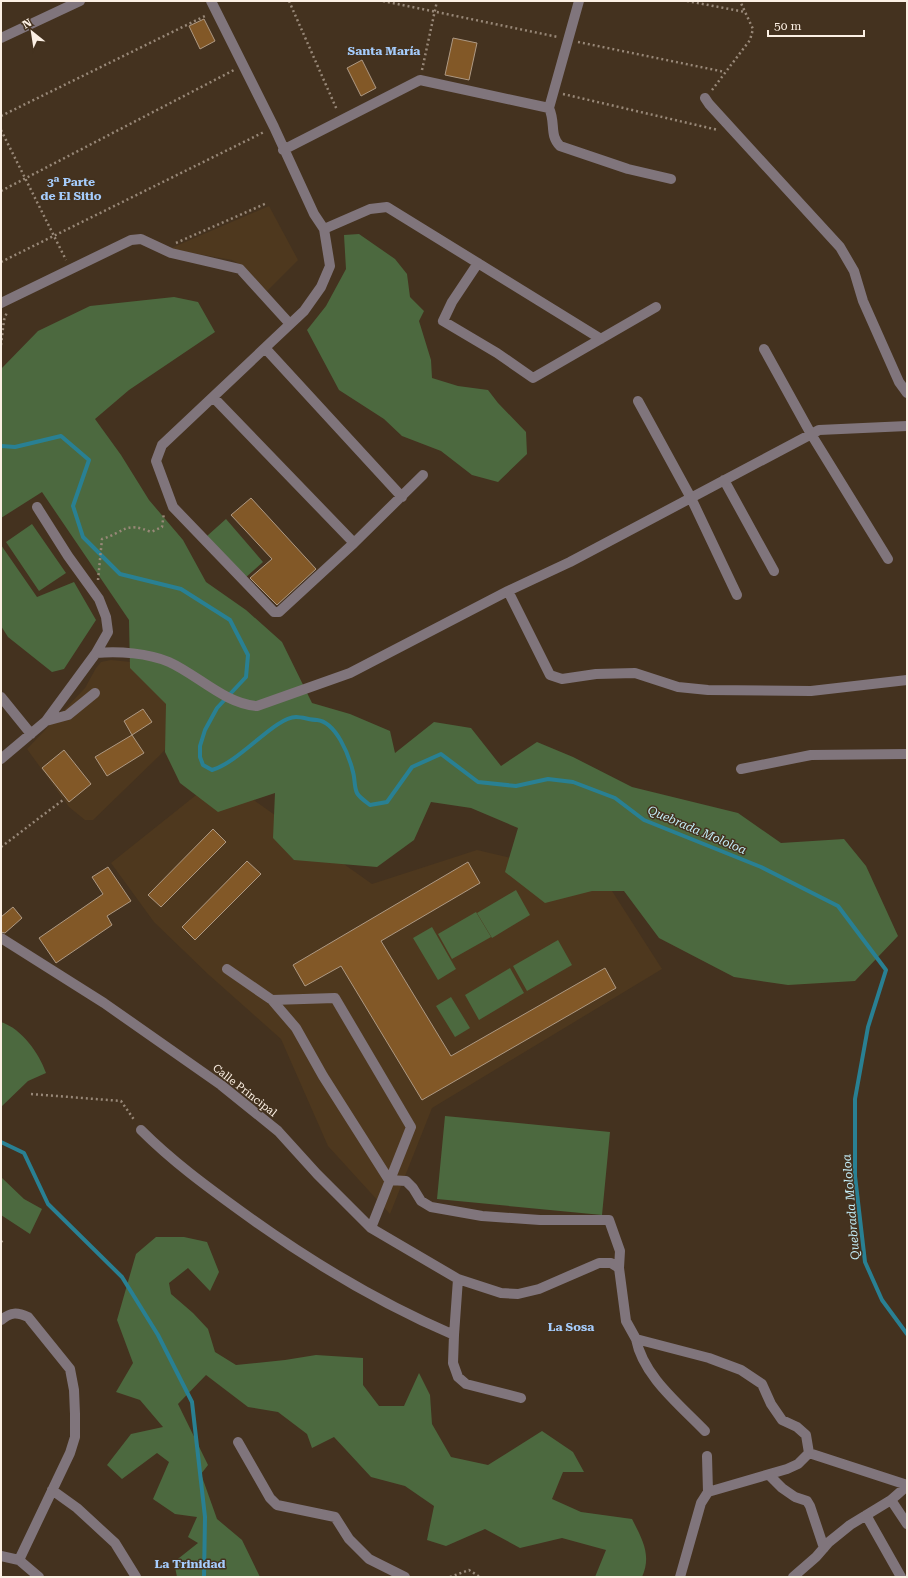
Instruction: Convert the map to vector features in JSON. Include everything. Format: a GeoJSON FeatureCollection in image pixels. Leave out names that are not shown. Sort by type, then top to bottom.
{"type":"FeatureCollection","features":[{"type":"Feature","properties":{"kind":"street"},"geometry":{"type":"LineString","coordinates":[[1,38],[80,1]]}},
{"type":"Feature","properties":{"kind":"street"},"geometry":{"type":"LineString","coordinates":[[211,1],[242,66],[274,127],[283,150],[314,214],[324,229],[330,266],[321,287],[304,311],[162,445],[156,461],[172,507],[274,612],[279,612],[354,543],[423,475]]}},
{"type":"Feature","properties":{"kind":"street"},"geometry":{"type":"LineString","coordinates":[[579,1],[549,108],[553,118],[553,136],[555,141],[560,146],[628,170],[671,179]]}},
{"type":"Feature","properties":{"kind":"street"},"geometry":{"type":"LineString","coordinates":[[283,150],[420,80],[549,108]]}},
{"type":"Feature","properties":{"kind":"street"},"geometry":{"type":"LineString","coordinates":[[705,98],[708,104],[840,247],[854,271],[863,301],[900,382],[907,393]]}},
{"type":"Feature","properties":{"kind":"street"},"geometry":{"type":"LineString","coordinates":[[324,229],[370,209],[387,207],[601,339]]}},
{"type":"Feature","properties":{"kind":"street"},"geometry":{"type":"LineString","coordinates":[[1,303],[70,268],[131,240],[141,239],[171,253],[240,269],[290,324]]}},
{"type":"Feature","properties":{"kind":"street"},"geometry":{"type":"LineString","coordinates":[[478,263],[452,302],[443,321],[533,378],[656,307]]}},
{"type":"Feature","properties":{"kind":"street"},"geometry":{"type":"LineString","coordinates":[[265,348],[402,497]]}},
{"type":"Feature","properties":{"kind":"street"},"geometry":{"type":"LineString","coordinates":[[764,348],[811,434],[888,559]]}},
{"type":"Feature","properties":{"kind":"street"},"geometry":{"type":"LineString","coordinates":[[213,397],[354,543]]}},
{"type":"Feature","properties":{"kind":"street"},"geometry":{"type":"LineString","coordinates":[[638,401],[691,498],[737,595]]}},
{"type":"Feature","properties":{"kind":"street"},"geometry":{"type":"LineString","coordinates":[[96,653],[112,652],[168,662],[232,699],[248,706],[257,706],[350,673],[508,590],[570,562],[819,430],[907,426]]}},
{"type":"Feature","properties":{"kind":"street"},"geometry":{"type":"LineString","coordinates":[[724,480],[774,571]]}},
{"type":"Feature","properties":{"kind":"street"},"geometry":{"type":"LineString","coordinates":[[1,759],[46,721],[96,653],[108,632],[104,611],[99,599],[68,556],[37,507]]}},
{"type":"Feature","properties":{"kind":"street"},"geometry":{"type":"LineString","coordinates":[[508,590],[550,675],[562,679],[596,674],[635,673],[678,687],[708,690],[811,691],[907,680]]}},
{"type":"Feature","properties":{"kind":"street"},"geometry":{"type":"LineString","coordinates":[[46,721],[68,715],[95,693]]}},
{"type":"Feature","properties":{"kind":"street"},"geometry":{"type":"LineString","coordinates":[[1,697],[31,734]]}},
{"type":"Feature","properties":{"kind":"street"},"geometry":{"type":"LineString","coordinates":[[741,769],[810,755],[907,754]]}},
{"type":"Feature","properties":{"kind":"street","name":"Calle Principal"},"geometry":{"type":"LineString","coordinates":[[1,938],[104,1003],[221,1085],[278,1132],[317,1174],[371,1228],[458,1279],[501,1293],[518,1294],[539,1289],[599,1263],[610,1263],[619,1268]]}},
{"type":"Feature","properties":{"kind":"street"},"geometry":{"type":"LineString","coordinates":[[227,969],[272,1000],[296,1028],[323,1076],[389,1180]]}},
{"type":"Feature","properties":{"kind":"street"},"geometry":{"type":"LineString","coordinates":[[272,1000],[335,998],[411,1127],[371,1228]]}},
{"type":"Feature","properties":{"kind":"street"},"geometry":{"type":"LineString","coordinates":[[141,1130],[166,1155],[191,1175],[276,1237],[361,1289],[454,1335]]}},
{"type":"Feature","properties":{"kind":"street"},"geometry":{"type":"LineString","coordinates":[[389,1180],[406,1181],[413,1188],[421,1201],[431,1207],[482,1216],[540,1220],[609,1220],[620,1251],[619,1268],[626,1321],[636,1339],[639,1352],[652,1373],[705,1431]]}},
{"type":"Feature","properties":{"kind":"street"},"geometry":{"type":"LineString","coordinates":[[458,1279],[453,1363],[458,1377],[466,1384],[521,1398]]}},
{"type":"Feature","properties":{"kind":"street"},"geometry":{"type":"LineString","coordinates":[[1,1320],[13,1313],[19,1313],[28,1317],[70,1369],[74,1390],[75,1437],[70,1453],[19,1560]]}},
{"type":"Feature","properties":{"kind":"street"},"geometry":{"type":"LineString","coordinates":[[636,1339],[709,1358],[741,1370],[762,1384],[771,1404],[782,1420],[797,1427],[806,1435],[809,1453]]}},
{"type":"Feature","properties":{"kind":"street"},"geometry":{"type":"LineString","coordinates":[[238,1442],[270,1498],[277,1505],[335,1517],[349,1539],[369,1559],[405,1577]]}},
{"type":"Feature","properties":{"kind":"street"},"geometry":{"type":"LineString","coordinates":[[708,1492],[770,1476],[798,1464],[809,1453]]}},
{"type":"Feature","properties":{"kind":"street"},"geometry":{"type":"LineString","coordinates":[[809,1453],[907,1486]]}},
{"type":"Feature","properties":{"kind":"street"},"geometry":{"type":"LineString","coordinates":[[680,1577],[701,1503],[708,1492],[707,1456]]}},
{"type":"Feature","properties":{"kind":"street"},"geometry":{"type":"LineString","coordinates":[[770,1476],[795,1498],[807,1501],[824,1548]]}},
{"type":"Feature","properties":{"kind":"street"},"geometry":{"type":"LineString","coordinates":[[793,1577],[850,1525],[891,1500],[907,1486]]}},
{"type":"Feature","properties":{"kind":"street"},"geometry":{"type":"LineString","coordinates":[[52,1490],[77,1508],[115,1543],[136,1577]]}},
{"type":"Feature","properties":{"kind":"street"},"geometry":{"type":"LineString","coordinates":[[891,1500],[907,1524]]}},
{"type":"Feature","properties":{"kind":"street"},"geometry":{"type":"LineString","coordinates":[[866,1515],[901,1577]]}},
{"type":"Feature","properties":{"kind":"street"},"geometry":{"type":"LineString","coordinates":[[1,1556],[19,1560],[39,1577]]}},
{"type":"Feature","properties":{"kind":"path"},"geometry":{"type":"LineString","coordinates":[[289,1],[342,119]]}},
{"type":"Feature","properties":{"kind":"path"},"geometry":{"type":"LineString","coordinates":[[383,1],[434,12]]}},
{"type":"Feature","properties":{"kind":"path"},"geometry":{"type":"LineString","coordinates":[[420,80],[437,1]]}},
{"type":"Feature","properties":{"kind":"path"},"geometry":{"type":"LineString","coordinates":[[687,1],[745,12]]}},
{"type":"Feature","properties":{"kind":"path"},"geometry":{"type":"LineString","coordinates":[[705,98],[750,40],[753,28],[740,1]]}},
{"type":"Feature","properties":{"kind":"path"},"geometry":{"type":"LineString","coordinates":[[1,116],[216,10]]}},
{"type":"Feature","properties":{"kind":"path"},"geometry":{"type":"LineString","coordinates":[[1,191],[242,66]]}},
{"type":"Feature","properties":{"kind":"path"},"geometry":{"type":"LineString","coordinates":[[554,92],[736,134]]}},
{"type":"Feature","properties":{"kind":"path"},"geometry":{"type":"LineString","coordinates":[[1,262],[274,127]]}},
{"type":"Feature","properties":{"kind":"path"},"geometry":{"type":"LineString","coordinates":[[1,130],[70,268]]}},
{"type":"Feature","properties":{"kind":"path"},"geometry":{"type":"LineString","coordinates":[[163,249],[267,203]]}},
{"type":"Feature","properties":{"kind":"path"},"geometry":{"type":"LineString","coordinates":[[1,345],[4,320],[13,297]]}},
{"type":"Feature","properties":{"kind":"path"},"geometry":{"type":"LineString","coordinates":[[99,578],[102,539],[114,535],[124,529],[136,526],[151,532],[162,526],[164,512],[169,498]]}},
{"type":"Feature","properties":{"kind":"path"},"geometry":{"type":"LineString","coordinates":[[1,847],[63,800]]}},
{"type":"Feature","properties":{"kind":"path"},"geometry":{"type":"LineString","coordinates":[[31,1094],[121,1101],[141,1130]]}},
{"type":"Feature","properties":{"kind":"path"},"geometry":{"type":"LineString","coordinates":[[450,1577],[469,1570],[480,1577]]}},
{"type":"Feature","properties":{"kind":"shaded area"},"geometry":{"type":"Polygon","coordinates":[[[269,206],[298,260],[267,291],[243,266],[232,260],[169,249],[269,206]]]}},
{"type":"Feature","properties":{"kind":"shaded area"},"geometry":{"type":"Polygon","coordinates":[[[111,660],[150,664],[213,699],[159,756],[93,820],[85,820],[69,807],[27,749],[85,688],[101,662],[111,660]]]}},
{"type":"Feature","properties":{"kind":"shaded area"},"geometry":{"type":"Polygon","coordinates":[[[220,776],[372,884],[477,850],[605,880],[662,969],[432,1108],[390,1214],[328,1146],[281,1039],[209,975],[154,922],[111,863],[220,776]]]}},
{"type":"Feature","properties":{"kind":"green space"},"geometry":{"type":"Polygon","coordinates":[[[359,234],[395,259],[407,274],[410,297],[424,311],[419,321],[431,360],[432,378],[458,386],[488,390],[498,403],[526,432],[527,454],[498,482],[472,475],[441,451],[402,436],[384,419],[339,390],[307,330],[326,306],[346,269],[344,235],[359,234]]]}},
{"type":"Feature","properties":{"kind":"green space"},"geometry":{"type":"Polygon","coordinates":[[[174,297],[198,302],[215,332],[129,390],[95,419],[121,455],[149,500],[183,540],[206,582],[246,610],[282,642],[312,703],[350,714],[390,731],[395,753],[434,722],[471,728],[501,766],[537,742],[573,757],[632,787],[738,813],[781,843],[844,839],[866,866],[898,936],[855,981],[788,985],[734,977],[659,938],[624,891],[592,891],[545,903],[505,872],[518,828],[471,808],[431,802],[414,840],[377,867],[294,860],[273,838],[275,793],[218,812],[180,783],[165,752],[166,704],[130,668],[129,620],[42,492],[1,518],[1,369],[38,331],[90,306],[174,297]]]}},
{"type":"Feature","properties":{"kind":"green space"},"geometry":{"type":"Polygon","coordinates":[[[226,519],[263,562],[245,578],[207,536],[226,519]]]}},
{"type":"Feature","properties":{"kind":"green space"},"geometry":{"type":"Polygon","coordinates":[[[32,524],[66,573],[39,591],[6,542],[32,524]]]}},
{"type":"Feature","properties":{"kind":"green space"},"geometry":{"type":"Polygon","coordinates":[[[1,545],[37,597],[74,582],[96,620],[64,669],[52,672],[8,637],[1,626],[1,545]]]}},
{"type":"Feature","properties":{"kind":"green space"},"geometry":{"type":"Polygon","coordinates":[[[516,890],[530,915],[492,938],[477,913],[516,890]]]}},
{"type":"Feature","properties":{"kind":"green space"},"geometry":{"type":"Polygon","coordinates":[[[476,912],[491,937],[452,959],[438,934],[476,912]]]}},
{"type":"Feature","properties":{"kind":"green space"},"geometry":{"type":"Polygon","coordinates":[[[432,927],[456,969],[438,980],[413,938],[432,927]]]}},
{"type":"Feature","properties":{"kind":"green space"},"geometry":{"type":"Polygon","coordinates":[[[558,940],[572,965],[527,991],[513,966],[558,940]]]}},
{"type":"Feature","properties":{"kind":"green space"},"geometry":{"type":"Polygon","coordinates":[[[510,968],[524,993],[479,1020],[465,995],[510,968]]]}},
{"type":"Feature","properties":{"kind":"green space"},"geometry":{"type":"Polygon","coordinates":[[[451,997],[470,1028],[455,1037],[436,1006],[451,997]]]}},
{"type":"Feature","properties":{"kind":"green space"},"geometry":{"type":"Polygon","coordinates":[[[1,1022],[9,1025],[23,1036],[39,1058],[46,1073],[28,1081],[1,1107],[1,1022]]]}},
{"type":"Feature","properties":{"kind":"green space"},"geometry":{"type":"Polygon","coordinates":[[[445,1116],[610,1132],[602,1215],[437,1199],[445,1116]]]}},
{"type":"Feature","properties":{"kind":"green space"},"geometry":{"type":"Polygon","coordinates":[[[1,1177],[24,1199],[42,1209],[30,1234],[1,1215],[1,1177]]]}},
{"type":"Feature","properties":{"kind":"green space"},"geometry":{"type":"Polygon","coordinates":[[[156,1237],[184,1237],[207,1242],[219,1272],[210,1291],[188,1268],[169,1283],[171,1294],[193,1313],[208,1329],[215,1352],[236,1365],[316,1355],[363,1358],[363,1385],[379,1406],[404,1406],[419,1373],[430,1395],[432,1424],[451,1457],[488,1465],[542,1431],[573,1452],[584,1472],[563,1472],[552,1499],[581,1512],[632,1519],[642,1540],[646,1554],[645,1569],[642,1577],[595,1577],[606,1550],[562,1538],[520,1548],[485,1529],[446,1546],[427,1540],[434,1506],[405,1486],[371,1477],[334,1437],[312,1448],[307,1434],[278,1412],[248,1407],[206,1375],[178,1404],[208,1465],[201,1474],[217,1519],[242,1540],[260,1577],[177,1577],[174,1562],[198,1543],[188,1537],[197,1517],[175,1514],[153,1499],[169,1462],[157,1453],[122,1479],[107,1465],[131,1434],[163,1427],[140,1400],[116,1392],[133,1363],[117,1320],[136,1254],[156,1237]]]}},
{"type":"Feature","properties":{"kind":"building"},"geometry":{"type":"Polygon","coordinates":[[[204,19],[215,41],[200,49],[189,26],[204,19]]]}},
{"type":"Feature","properties":{"kind":"building"},"geometry":{"type":"Polygon","coordinates":[[[453,38],[477,43],[469,80],[445,75],[453,38]]]}},
{"type":"Feature","properties":{"kind":"building"},"geometry":{"type":"Polygon","coordinates":[[[362,60],[376,88],[361,96],[347,68],[362,60]]]}},
{"type":"Feature","properties":{"kind":"building"},"geometry":{"type":"Polygon","coordinates":[[[251,498],[316,569],[277,605],[250,578],[272,559],[231,515],[251,498]]]}},
{"type":"Feature","properties":{"kind":"building"},"geometry":{"type":"Polygon","coordinates":[[[143,709],[152,722],[132,735],[124,721],[143,709]]]}},
{"type":"Feature","properties":{"kind":"building"},"geometry":{"type":"Polygon","coordinates":[[[132,735],[144,753],[107,776],[95,757],[132,735]]]}},
{"type":"Feature","properties":{"kind":"building"},"geometry":{"type":"Polygon","coordinates":[[[64,750],[91,784],[69,802],[42,768],[64,750]]]}},
{"type":"Feature","properties":{"kind":"building"},"geometry":{"type":"Polygon","coordinates":[[[213,829],[226,842],[161,907],[148,895],[213,829]]]}},
{"type":"Feature","properties":{"kind":"building"},"geometry":{"type":"Polygon","coordinates":[[[247,861],[261,874],[195,940],[182,927],[247,861]]]}},
{"type":"Feature","properties":{"kind":"building"},"geometry":{"type":"Polygon","coordinates":[[[468,862],[480,883],[381,941],[451,1056],[605,968],[616,988],[422,1100],[341,966],[305,986],[293,965],[468,862]]]}},
{"type":"Feature","properties":{"kind":"building"},"geometry":{"type":"Polygon","coordinates":[[[108,867],[131,901],[107,916],[112,925],[56,963],[39,938],[103,894],[92,877],[108,867]]]}},
{"type":"Feature","properties":{"kind":"building"},"geometry":{"type":"Polygon","coordinates":[[[13,907],[22,918],[5,933],[1,932],[1,917],[13,907]]]}},
{"type":"Feature","properties":{"kind":"waterway","name":"Quebrada Mololoa"},"geometry":{"type":"LineString","coordinates":[[1,446],[15,447],[61,436],[89,460],[73,506],[83,537],[120,574],[181,589],[230,620],[248,655],[246,677],[217,708],[205,730],[200,746],[200,757],[203,765],[212,770],[234,758],[278,724],[288,719],[296,717],[317,720],[324,722],[341,740],[354,774],[357,793],[370,805],[387,802],[412,767],[441,754],[478,782],[516,786],[548,779],[573,782],[615,798],[644,820],[761,867],[838,906],[886,970],[868,1027],[855,1099],[855,1176],[865,1262],[882,1300],[907,1334]]}},
{"type":"Feature","properties":{"kind":"waterway"},"geometry":{"type":"LineString","coordinates":[[1,1142],[24,1153],[48,1204],[122,1277],[158,1335],[192,1402],[205,1517],[204,1577]]}},
{"type":"Feature","properties":{"kind":"district","name":"Santa María"},"geometry":{"type":"Point","coordinates":[384,51]}},
{"type":"Feature","properties":{"kind":"district","name":"3ª Parte de El Sitio"},"geometry":{"type":"Point","coordinates":[71,189]}},
{"type":"Feature","properties":{"kind":"district","name":"La Sosa"},"geometry":{"type":"Point","coordinates":[571,1327]}},
{"type":"Feature","properties":{"kind":"district","name":"La Trinidad"},"geometry":{"type":"Point","coordinates":[190,1564]}}]}
